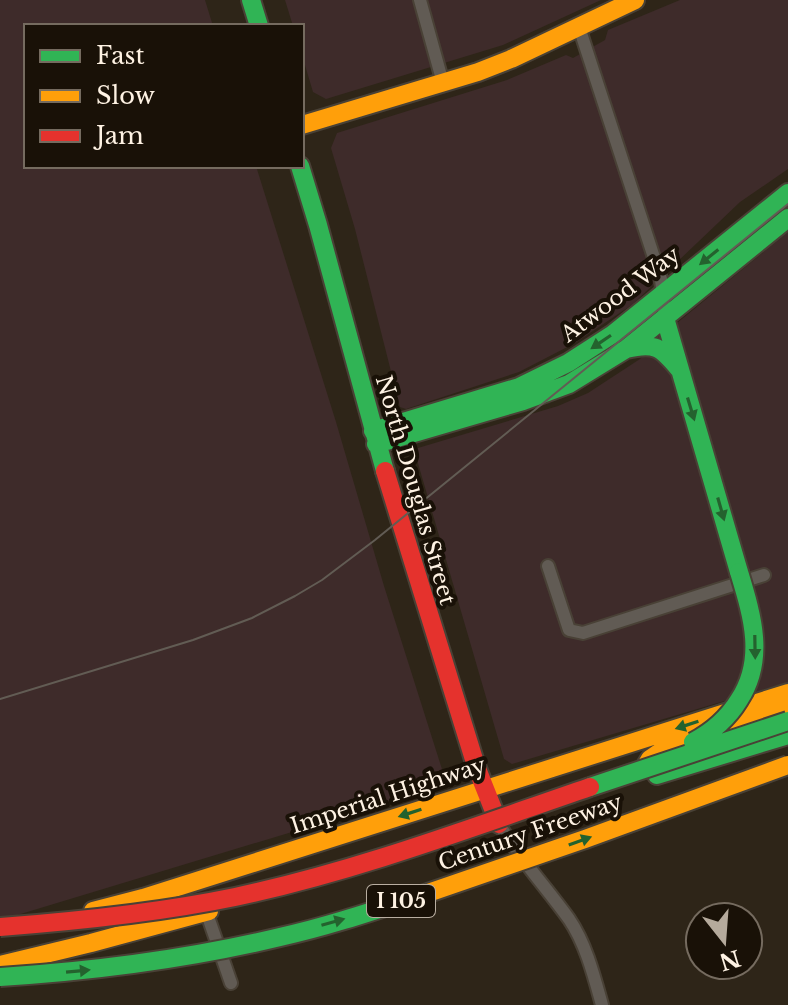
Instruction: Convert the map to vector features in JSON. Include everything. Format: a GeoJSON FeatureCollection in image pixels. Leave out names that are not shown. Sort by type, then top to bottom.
{"type":"FeatureCollection","features":[{"type":"Feature","properties":{"kind":"main road"},"geometry":{"type":"LineString","coordinates":[[251,0],[258,24]]}},
{"type":"Feature","properties":{"kind":"main road"},"geometry":{"type":"LineString","coordinates":[[304,124],[511,59],[635,0]]}},
{"type":"Feature","properties":{"kind":"main road","name":"North Douglas Street"},"geometry":{"type":"LineString","coordinates":[[301,168],[423,600],[484,789],[499,824]]}},
{"type":"Feature","properties":{"kind":"main road","name":"Atwood Way"},"geometry":{"type":"LineString","coordinates":[[375,438],[541,378],[583,355],[788,193]]}},
{"type":"Feature","properties":{"kind":"main road","name":"Atwood Way"},"geometry":{"type":"LineString","coordinates":[[375,438],[408,436],[544,395],[569,384],[626,349],[788,218]]}},
{"type":"Feature","properties":{"kind":"main road"},"geometry":{"type":"LineString","coordinates":[[630,778],[717,728],[744,696],[756,657],[751,610],[665,318]]}},
{"type":"Feature","properties":{"kind":"main road"},"geometry":{"type":"LineString","coordinates":[[626,349],[646,344],[657,347],[666,352],[679,370]]}},
{"type":"Feature","properties":{"kind":"main road","name":"Imperial Highway"},"geometry":{"type":"LineString","coordinates":[[0,934],[143,898],[788,693]]}},
{"type":"Feature","properties":{"kind":"main road"},"geometry":{"type":"LineString","coordinates":[[630,778],[669,746],[788,710]]}},
{"type":"Feature","properties":{"kind":"main road","name":"Century Freeway"},"geometry":{"type":"LineString","coordinates":[[0,927],[130,914],[197,904],[273,887],[380,858],[630,778],[788,721]]}},
{"type":"Feature","properties":{"kind":"main road"},"geometry":{"type":"LineString","coordinates":[[0,965],[286,889],[499,824],[630,778],[788,735]]}},
{"type":"Feature","properties":{"kind":"main road","name":"Century Freeway"},"geometry":{"type":"LineString","coordinates":[[0,977],[110,968],[283,937],[558,849],[788,765]]}},
{"type":"Feature","properties":{"kind":"main road"},"geometry":{"type":"LineString","coordinates":[[30,958],[65,940],[189,898],[202,879]]}},
{"type":"Feature","properties":{"kind":"street"},"geometry":{"type":"LineString","coordinates":[[420,0],[443,83]]}},
{"type":"Feature","properties":{"kind":"street"},"geometry":{"type":"LineString","coordinates":[[579,27],[661,279],[665,318]]}},
{"type":"Feature","properties":{"kind":"street"},"geometry":{"type":"LineString","coordinates":[[548,566],[569,630],[583,633],[764,575]]}},
{"type":"Feature","properties":{"kind":"street"},"geometry":{"type":"LineString","coordinates":[[499,824],[570,921],[584,948],[602,1005]]}},
{"type":"Feature","properties":{"kind":"street"},"geometry":{"type":"LineString","coordinates":[[206,911],[231,983]]}},
{"type":"Feature","properties":{"kind":"shaded area"},"geometry":{"type":"Polygon","coordinates":[[[0,0],[205,0],[212,24],[24,24],[24,168],[257,168],[447,785],[14,916],[0,916],[0,0]]]}},
{"type":"Feature","properties":{"kind":"shaded area"},"geometry":{"type":"Polygon","coordinates":[[[285,0],[601,0],[503,45],[326,99],[313,92],[304,62],[304,24],[292,24],[285,0]]]}},
{"type":"Feature","properties":{"kind":"shaded area"},"geometry":{"type":"Polygon","coordinates":[[[680,0],[788,0],[788,169],[740,202],[633,304],[575,343],[519,372],[406,409],[400,407],[331,148],[337,133],[507,80],[566,55],[573,58],[605,40],[608,30],[680,0]]]}},
{"type":"Feature","properties":{"kind":"shaded area"},"geometry":{"type":"Polygon","coordinates":[[[788,232],[788,682],[512,764],[504,759],[415,453],[418,448],[558,406],[588,393],[640,359],[677,323],[788,232]]]}},
{"type":"Feature","properties":{"kind":"tram line"},"geometry":{"type":"LineString","coordinates":[[0,699],[193,640],[252,618],[322,580],[788,204]]}},
{"type":"Feature","properties":{"kind":"traffic: fast"},"geometry":{"type":"LineString","coordinates":[[251,0],[258,24]]}},
{"type":"Feature","properties":{"kind":"traffic: fast"},"geometry":{"type":"LineString","coordinates":[[301,168],[385,471]]}},
{"type":"Feature","properties":{"kind":"traffic: fast"},"geometry":{"type":"LineString","coordinates":[[373,431],[519,387],[568,363],[613,334],[788,193]]}},
{"type":"Feature","properties":{"kind":"traffic: fast"},"geometry":{"type":"LineString","coordinates":[[376,444],[523,401],[569,384],[626,349],[788,218]]}},
{"type":"Feature","properties":{"kind":"traffic: fast"},"geometry":{"type":"LineString","coordinates":[[665,318],[739,572]]}},
{"type":"Feature","properties":{"kind":"traffic: fast"},"geometry":{"type":"LineString","coordinates":[[626,349],[644,346],[657,348],[679,369]]}},
{"type":"Feature","properties":{"kind":"traffic: fast"},"geometry":{"type":"LineString","coordinates":[[693,742],[730,713],[752,669],[752,621],[739,572]]}},
{"type":"Feature","properties":{"kind":"traffic: fast"},"geometry":{"type":"LineString","coordinates":[[590,787],[788,721]]}},
{"type":"Feature","properties":{"kind":"traffic: fast"},"geometry":{"type":"LineString","coordinates":[[657,775],[788,735]]}},
{"type":"Feature","properties":{"kind":"traffic: fast"},"geometry":{"type":"LineString","coordinates":[[0,977],[106,968],[211,952],[317,928],[428,893]]}},
{"type":"Feature","properties":{"kind":"traffic: slow"},"geometry":{"type":"LineString","coordinates":[[304,124],[478,72],[635,0]]}},
{"type":"Feature","properties":{"kind":"traffic: slow"},"geometry":{"type":"LineString","coordinates":[[93,911],[143,898],[788,693]]}},
{"type":"Feature","properties":{"kind":"traffic: slow"},"geometry":{"type":"LineString","coordinates":[[644,769],[650,759],[669,746],[788,710]]}},
{"type":"Feature","properties":{"kind":"traffic: slow"},"geometry":{"type":"LineString","coordinates":[[428,893],[788,765]]}},
{"type":"Feature","properties":{"kind":"traffic: slow"},"geometry":{"type":"LineString","coordinates":[[0,965],[209,911]]}},
{"type":"Feature","properties":{"kind":"traffic: jam"},"geometry":{"type":"LineString","coordinates":[[385,471],[476,766],[499,824]]}},
{"type":"Feature","properties":{"kind":"traffic: jam"},"geometry":{"type":"LineString","coordinates":[[0,927],[148,912],[235,897],[414,847],[590,787]]}}]}
